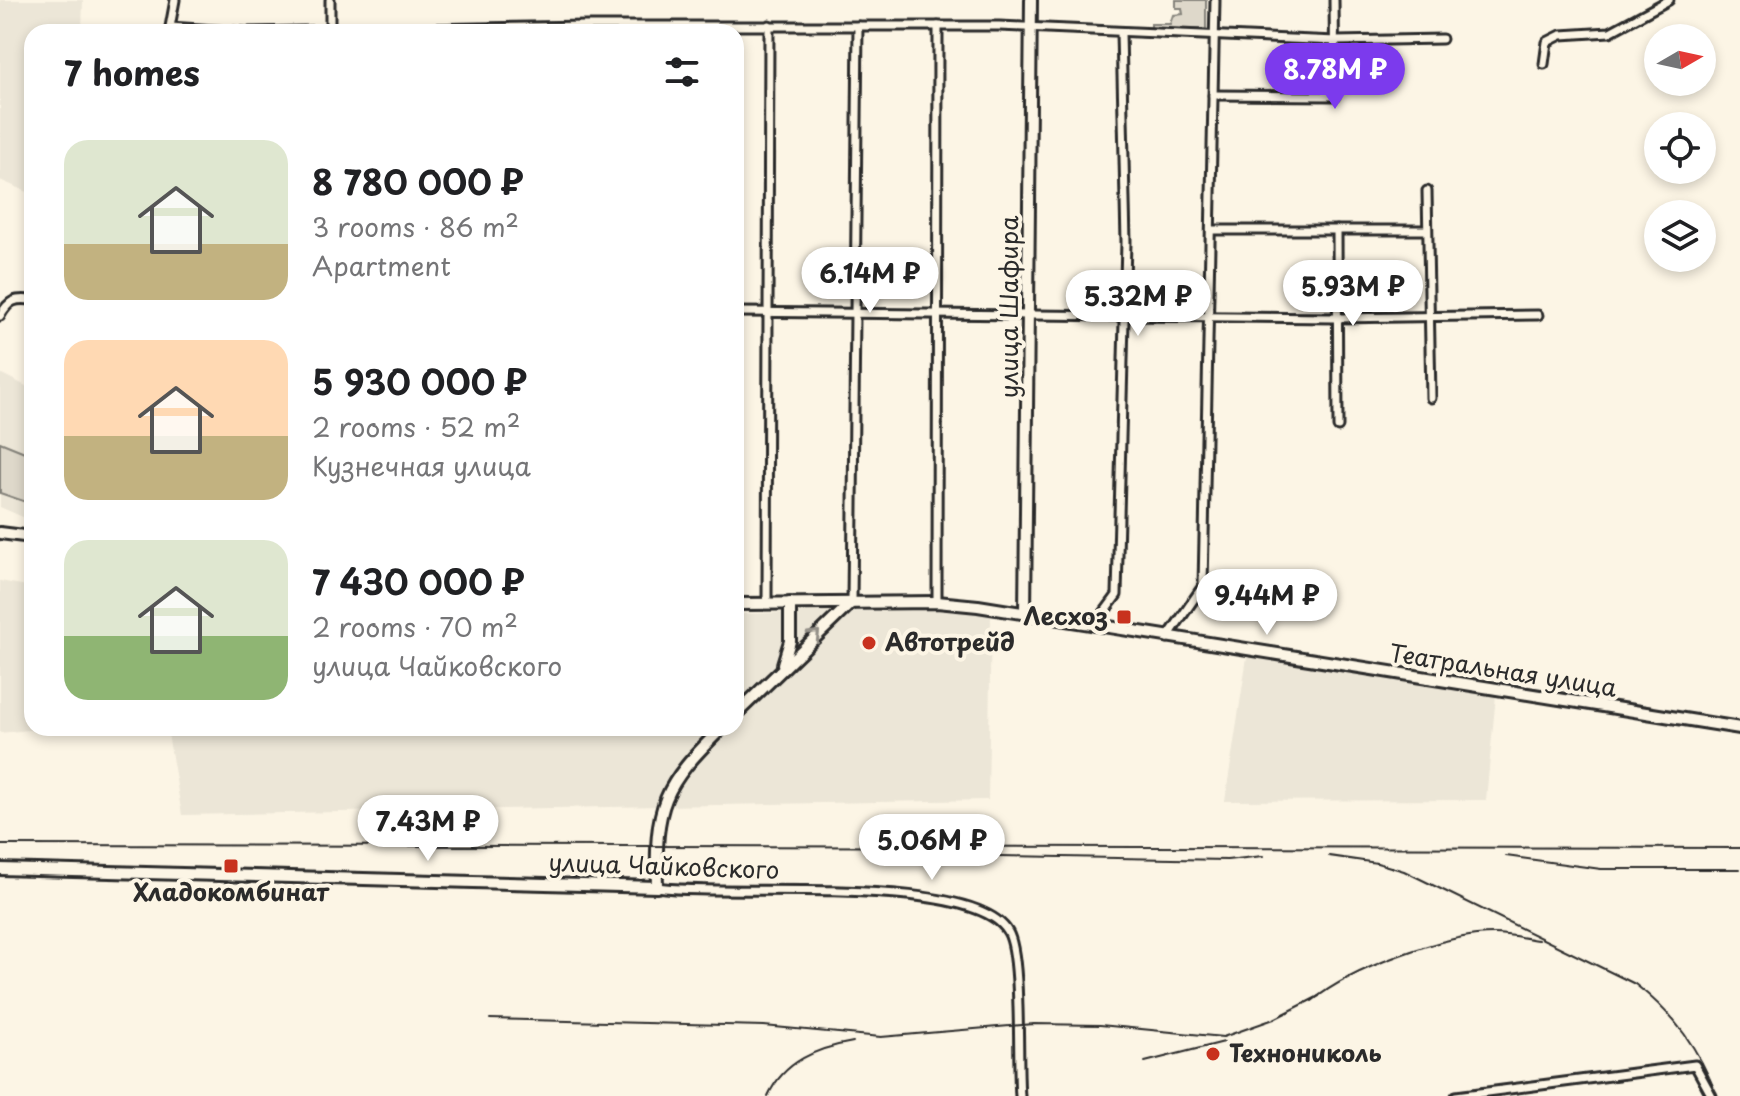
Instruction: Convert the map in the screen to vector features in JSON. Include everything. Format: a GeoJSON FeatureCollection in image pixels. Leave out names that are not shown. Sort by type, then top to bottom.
{"type":"FeatureCollection","features":[{"type":"Feature","properties":{"kind":"street"},"geometry":{"type":"LineString","coordinates":[[170,24],[172,0]]}},
{"type":"Feature","properties":{"kind":"street"},"geometry":{"type":"LineString","coordinates":[[330,0],[330,24]]}},
{"type":"Feature","properties":{"kind":"street","name":"улица Шафира"},"geometry":{"type":"LineString","coordinates":[[1025,614],[1031,0]]}},
{"type":"Feature","properties":{"kind":"street"},"geometry":{"type":"LineString","coordinates":[[1167,638],[1203,586],[1215,0]]}},
{"type":"Feature","properties":{"kind":"street"},"geometry":{"type":"LineString","coordinates":[[1213,95],[1335,96],[1334,0]]}},
{"type":"Feature","properties":{"kind":"street"},"geometry":{"type":"LineString","coordinates":[[1544,64],[1547,42],[1561,35],[1610,32],[1669,0]]}},
{"type":"Feature","properties":{"kind":"street"},"geometry":{"type":"LineString","coordinates":[[767,603],[769,25]]}},
{"type":"Feature","properties":{"kind":"street"},"geometry":{"type":"LineString","coordinates":[[744,26],[1009,26],[1030,30],[1336,41],[1442,39]]}},
{"type":"Feature","properties":{"kind":"street"},"geometry":{"type":"LineString","coordinates":[[744,706],[852,602],[858,26]]}},
{"type":"Feature","properties":{"kind":"street"},"geometry":{"type":"LineString","coordinates":[[937,602],[938,26]]}},
{"type":"Feature","properties":{"kind":"street"},"geometry":{"type":"LineString","coordinates":[[1094,626],[1117,595],[1126,242],[1121,33]]}},
{"type":"Feature","properties":{"kind":"street"},"geometry":{"type":"LineString","coordinates":[[1427,191],[1427,318],[1431,398]]}},
{"type":"Feature","properties":{"kind":"street"},"geometry":{"type":"LineString","coordinates":[[1211,230],[1427,230]]}},
{"type":"Feature","properties":{"kind":"street"},"geometry":{"type":"LineString","coordinates":[[1337,230],[1338,427]]}},
{"type":"Feature","properties":{"kind":"street"},"geometry":{"type":"LineString","coordinates":[[0,316],[7,303],[17,298],[24,299]]}},
{"type":"Feature","properties":{"kind":"street"},"geometry":{"type":"LineString","coordinates":[[744,312],[1337,318],[1538,315]]}},
{"type":"Feature","properties":{"kind":"street"},"geometry":{"type":"LineString","coordinates":[[0,533],[24,536]]}},
{"type":"Feature","properties":{"kind":"street","name":"Театральная улица"},"geometry":{"type":"LineString","coordinates":[[744,604],[937,602],[1740,728]]}},
{"type":"Feature","properties":{"kind":"street"},"geometry":{"type":"LineString","coordinates":[[780,669],[790,641],[790,603]]}},
{"type":"Feature","properties":{"kind":"street"},"geometry":{"type":"LineString","coordinates":[[657,887],[660,809],[674,783],[715,736]]}},
{"type":"Feature","properties":{"kind":"street","name":"улица Чайковского"},"geometry":{"type":"LineString","coordinates":[[0,869],[657,887],[689,891],[835,891],[947,898],[985,913],[1008,932],[1015,959],[1020,1096]]}},
{"type":"Feature","properties":{"kind":"street"},"geometry":{"type":"LineString","coordinates":[[1456,1096],[1507,1092],[1695,1065],[1712,1096]]}},
{"type":"Feature","properties":{"kind":"shaded area"},"geometry":{"type":"Polygon","coordinates":[[[0,0],[83,0],[82,24],[24,24],[24,190],[0,180],[0,0]]]}},
{"type":"Feature","properties":{"kind":"shaded area"},"geometry":{"type":"Polygon","coordinates":[[[1176,0],[1206,0],[1206,29],[1151,30],[1151,24],[1170,24],[1173,15],[1183,14],[1182,8],[1176,8],[1176,0]]]}},
{"type":"Feature","properties":{"kind":"shaded area"},"geometry":{"type":"Polygon","coordinates":[[[0,373],[24,385],[24,518],[0,507],[0,373]]]}},
{"type":"Feature","properties":{"kind":"shaded area"},"geometry":{"type":"Polygon","coordinates":[[[0,442],[24,452],[24,501],[0,493],[0,442]]]}},
{"type":"Feature","properties":{"kind":"shaded area"},"geometry":{"type":"Polygon","coordinates":[[[0,581],[24,586],[24,730],[0,733],[0,581]]]}},
{"type":"Feature","properties":{"kind":"shaded area"},"geometry":{"type":"Polygon","coordinates":[[[943,608],[991,616],[988,800],[182,815],[168,736],[744,736],[744,614],[943,608]]]}},
{"type":"Feature","properties":{"kind":"shaded area"},"geometry":{"type":"Polygon","coordinates":[[[1247,657],[1496,695],[1486,800],[1225,801],[1247,657]]]}},
{"type":"Feature","properties":{"kind":"railway"},"geometry":{"type":"LineString","coordinates":[[0,845],[1740,848]]}},
{"type":"Feature","properties":{"kind":"railway"},"geometry":{"type":"LineString","coordinates":[[1000,856],[1227,860],[1263,856]]}},
{"type":"Feature","properties":{"kind":"railway"},"geometry":{"type":"LineString","coordinates":[[1329,856],[1377,863],[1404,871],[1635,984],[1662,1008],[1684,1034],[1717,1096]]}},
{"type":"Feature","properties":{"kind":"railway"},"geometry":{"type":"LineString","coordinates":[[1506,856],[1601,869],[1740,869]]}},
{"type":"Feature","properties":{"kind":"railway"},"geometry":{"type":"LineString","coordinates":[[1312,1001],[1374,966],[1450,940],[1494,934],[1538,940]]}},
{"type":"Feature","properties":{"kind":"railway"},"geometry":{"type":"LineString","coordinates":[[490,1019],[764,1026],[881,1037],[1034,1024],[1100,1025],[1223,1037],[1274,1019],[1319,996]]}},
{"type":"Feature","properties":{"kind":"railway"},"geometry":{"type":"LineString","coordinates":[[768,1096],[783,1074],[803,1058],[853,1042]]}},
{"type":"Feature","properties":{"kind":"railway"},"geometry":{"type":"LineString","coordinates":[[1145,1062],[1224,1042]]}},
{"type":"Feature","properties":{"kind":"place","name":"Лесхоз"},"geometry":{"type":"Point","coordinates":[1124,617]}},
{"type":"Feature","properties":{"kind":"place","name":"Автотрейд"},"geometry":{"type":"Point","coordinates":[869,643]}},
{"type":"Feature","properties":{"kind":"place","name":"Хладокомбинат"},"geometry":{"type":"Point","coordinates":[231,866]}},
{"type":"Feature","properties":{"kind":"place","name":"Технониколь"},"geometry":{"type":"Point","coordinates":[1213,1054]}}]}
